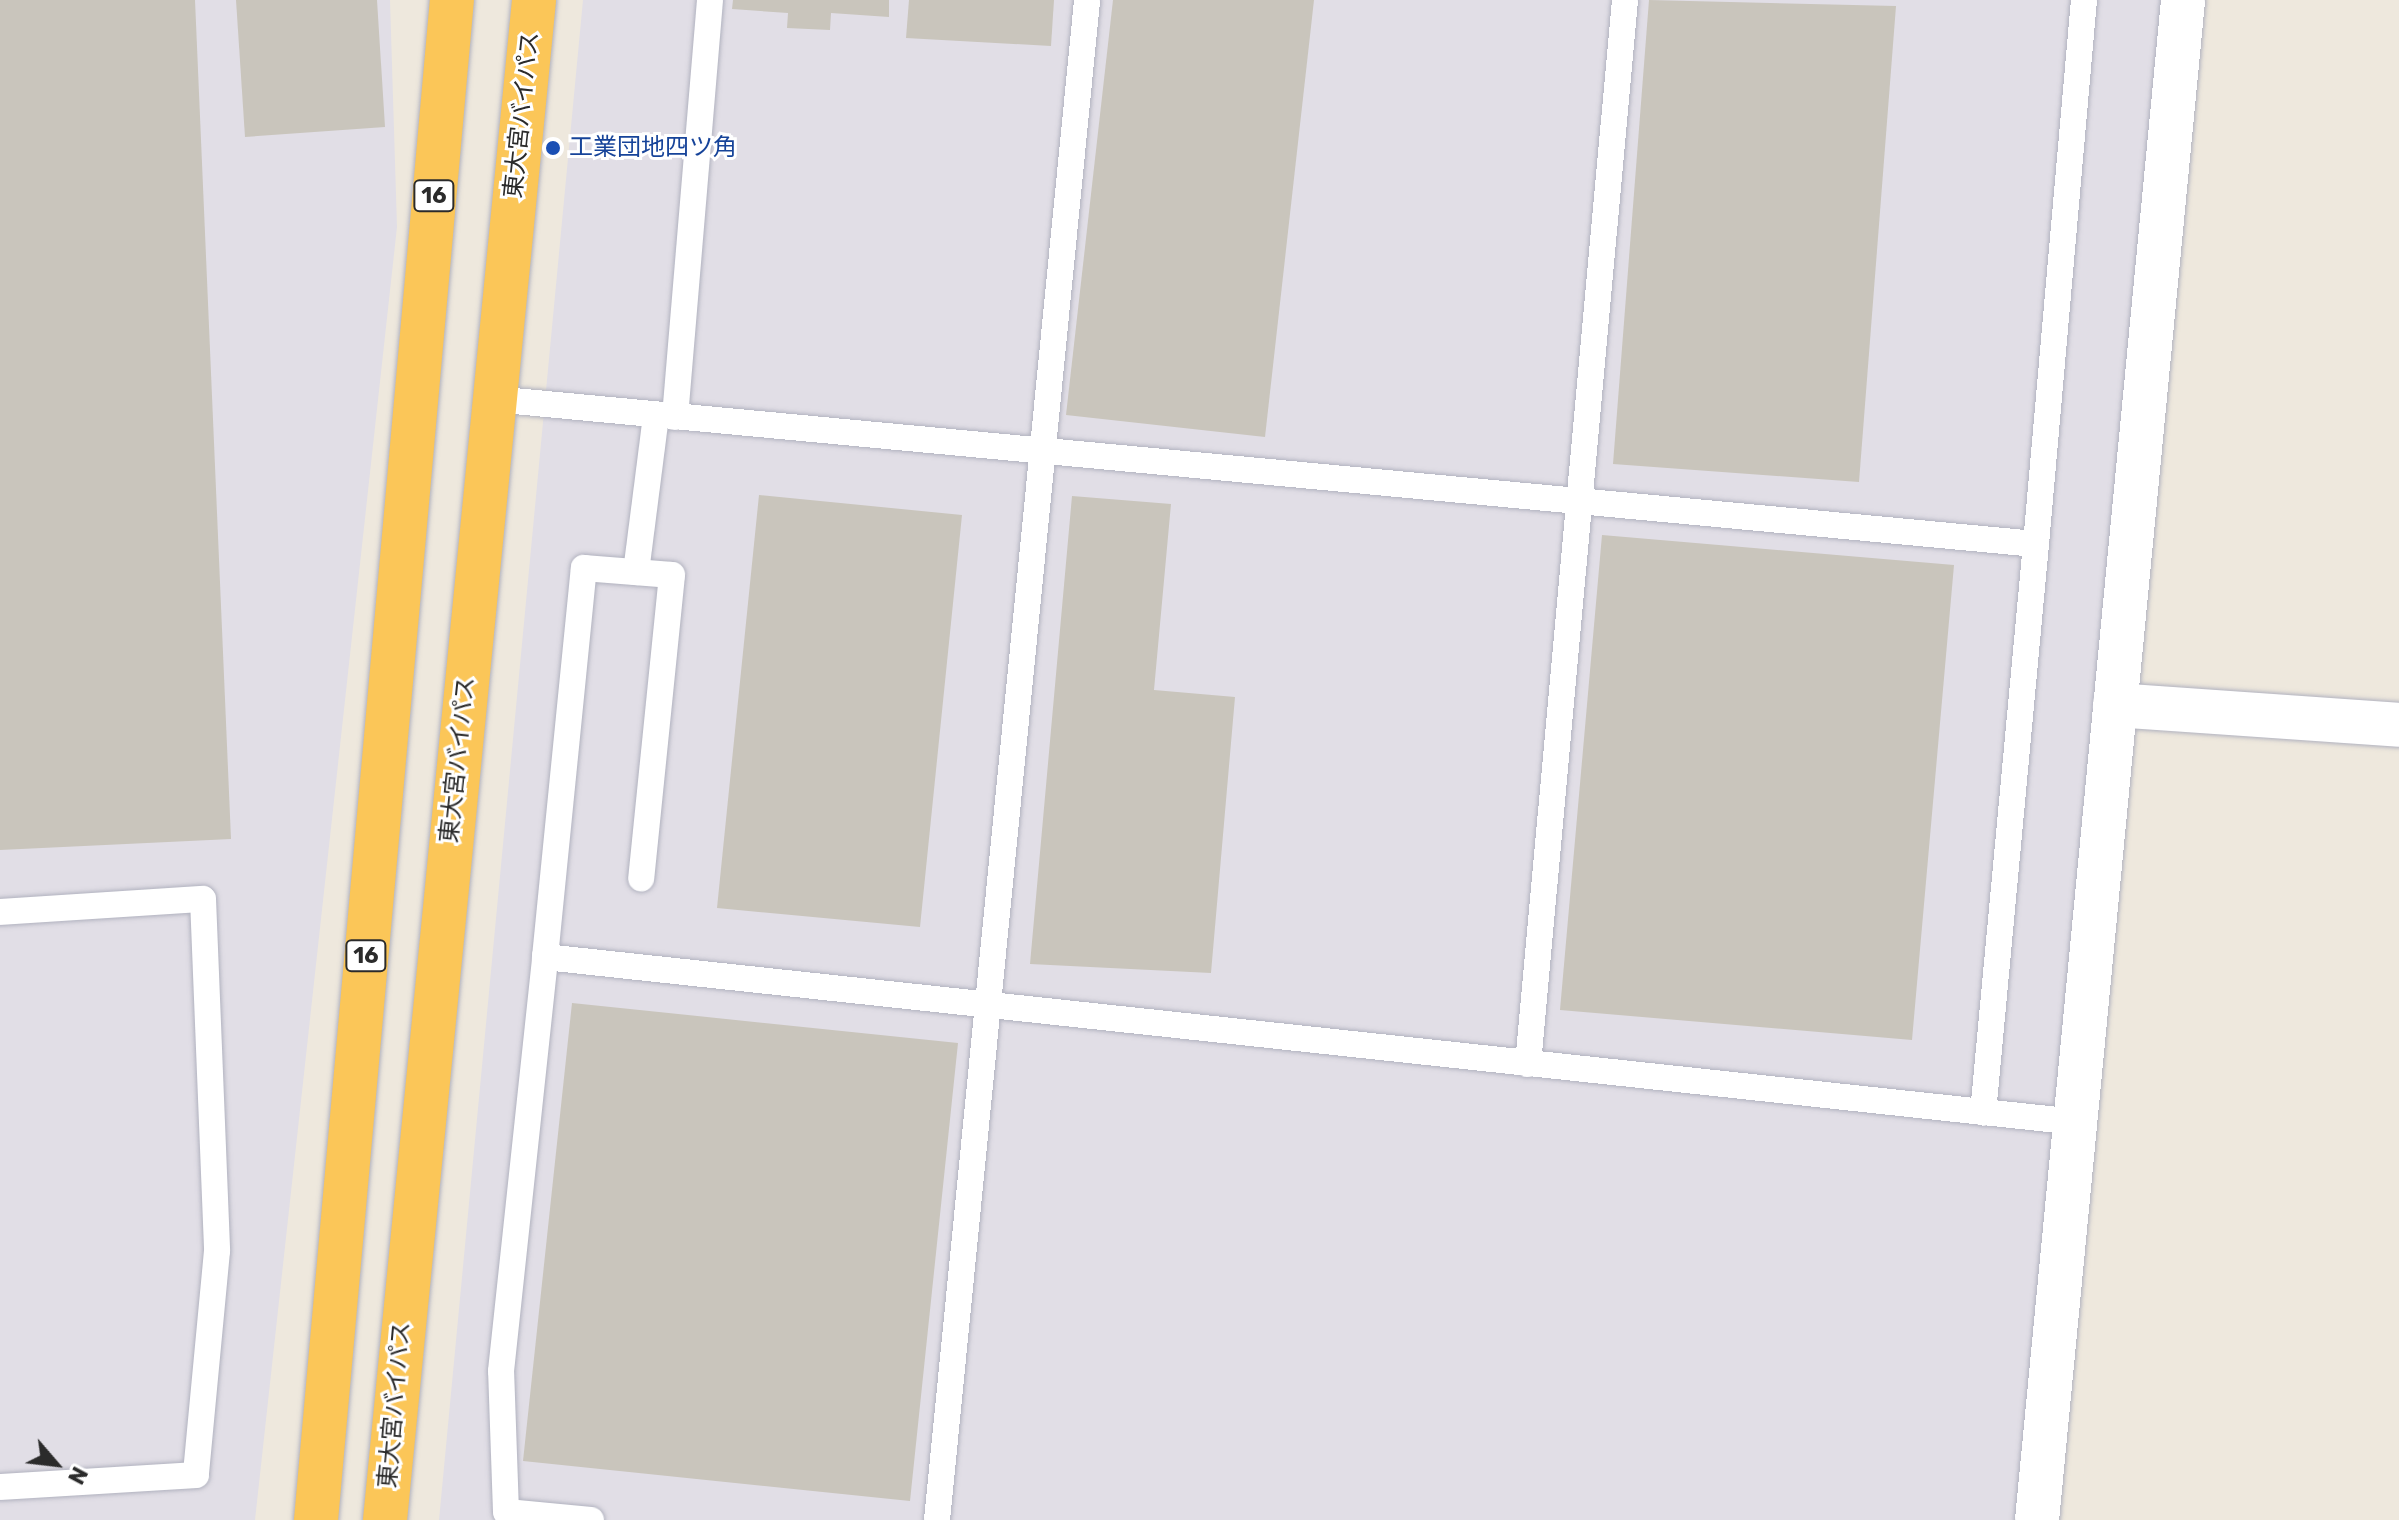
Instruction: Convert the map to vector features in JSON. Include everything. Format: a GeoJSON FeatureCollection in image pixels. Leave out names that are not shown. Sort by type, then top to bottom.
{"type":"FeatureCollection","features":[{"type":"Feature","properties":{"kind":"highway","name":"16"},"geometry":{"type":"LineString","coordinates":[[316,1520],[452,0]]}},
{"type":"Feature","properties":{"kind":"highway","name":"東大宮バイパス"},"geometry":{"type":"LineString","coordinates":[[385,1520],[534,0]]}},
{"type":"Feature","properties":{"kind":"street"},"geometry":{"type":"LineString","coordinates":[[2037,1520],[2183,0]]}},
{"type":"Feature","properties":{"kind":"street"},"geometry":{"type":"LineString","coordinates":[[2115,705],[2399,725]]}},
{"type":"Feature","properties":{"kind":"lane"},"geometry":{"type":"LineString","coordinates":[[636,572],[665,416],[710,0]]}},
{"type":"Feature","properties":{"kind":"lane"},"geometry":{"type":"LineString","coordinates":[[937,1520],[1087,0]]}},
{"type":"Feature","properties":{"kind":"lane"},"geometry":{"type":"LineString","coordinates":[[1528,1064],[1625,0]]}},
{"type":"Feature","properties":{"kind":"lane"},"geometry":{"type":"LineString","coordinates":[[1983,1113],[2084,0]]}},
{"type":"Feature","properties":{"kind":"lane"},"geometry":{"type":"LineString","coordinates":[[493,399],[2036,544]]}},
{"type":"Feature","properties":{"kind":"lane"},"geometry":{"type":"LineString","coordinates":[[591,1520],[506,1512],[501,1371],[584,568],[672,575],[641,878]]}},
{"type":"Feature","properties":{"kind":"lane"},"geometry":{"type":"LineString","coordinates":[[0,912],[203,899],[217,1251],[196,1475],[0,1487]]}},
{"type":"Feature","properties":{"kind":"lane"},"geometry":{"type":"LineString","coordinates":[[545,957],[2076,1122]]}},
{"type":"Feature","properties":{"kind":"shaded area"},"geometry":{"type":"Polygon","coordinates":[[[0,0],[390,0],[397,227],[255,1520],[0,1520],[0,0]]]}},
{"type":"Feature","properties":{"kind":"shaded area"},"geometry":{"type":"Polygon","coordinates":[[[583,0],[2166,0],[2017,1520],[439,1520],[583,0]]]}},
{"type":"Feature","properties":{"kind":"building"},"geometry":{"type":"Polygon","coordinates":[[[0,0],[195,0],[231,839],[0,850],[0,0]]]}},
{"type":"Feature","properties":{"kind":"building"},"geometry":{"type":"Polygon","coordinates":[[[236,0],[377,0],[385,127],[245,137],[236,0]]]}},
{"type":"Feature","properties":{"kind":"building"},"geometry":{"type":"Polygon","coordinates":[[[733,0],[889,0],[889,17],[831,13],[830,30],[787,28],[788,13],[732,9],[733,0]]]}},
{"type":"Feature","properties":{"kind":"building"},"geometry":{"type":"Polygon","coordinates":[[[909,0],[1054,0],[1051,46],[906,38],[909,0]]]}},
{"type":"Feature","properties":{"kind":"building"},"geometry":{"type":"Polygon","coordinates":[[[1113,0],[1314,0],[1265,437],[1066,415],[1113,0]]]}},
{"type":"Feature","properties":{"kind":"building"},"geometry":{"type":"Polygon","coordinates":[[[1649,0],[1896,6],[1859,482],[1613,464],[1649,0]]]}},
{"type":"Feature","properties":{"kind":"building"},"geometry":{"type":"Polygon","coordinates":[[[759,495],[962,515],[920,927],[717,908],[759,495]]]}},
{"type":"Feature","properties":{"kind":"building"},"geometry":{"type":"Polygon","coordinates":[[[1072,496],[1171,504],[1154,690],[1235,697],[1211,973],[1030,964],[1072,496]]]}},
{"type":"Feature","properties":{"kind":"building"},"geometry":{"type":"Polygon","coordinates":[[[1602,535],[1954,565],[1912,1040],[1560,1010],[1602,535]]]}},
{"type":"Feature","properties":{"kind":"building"},"geometry":{"type":"Polygon","coordinates":[[[572,1003],[958,1043],[910,1501],[523,1461],[572,1003]]]}},
{"type":"Feature","properties":{"kind":"place","name":"工業団地四ツ角"},"geometry":{"type":"Point","coordinates":[553,148]}}]}
